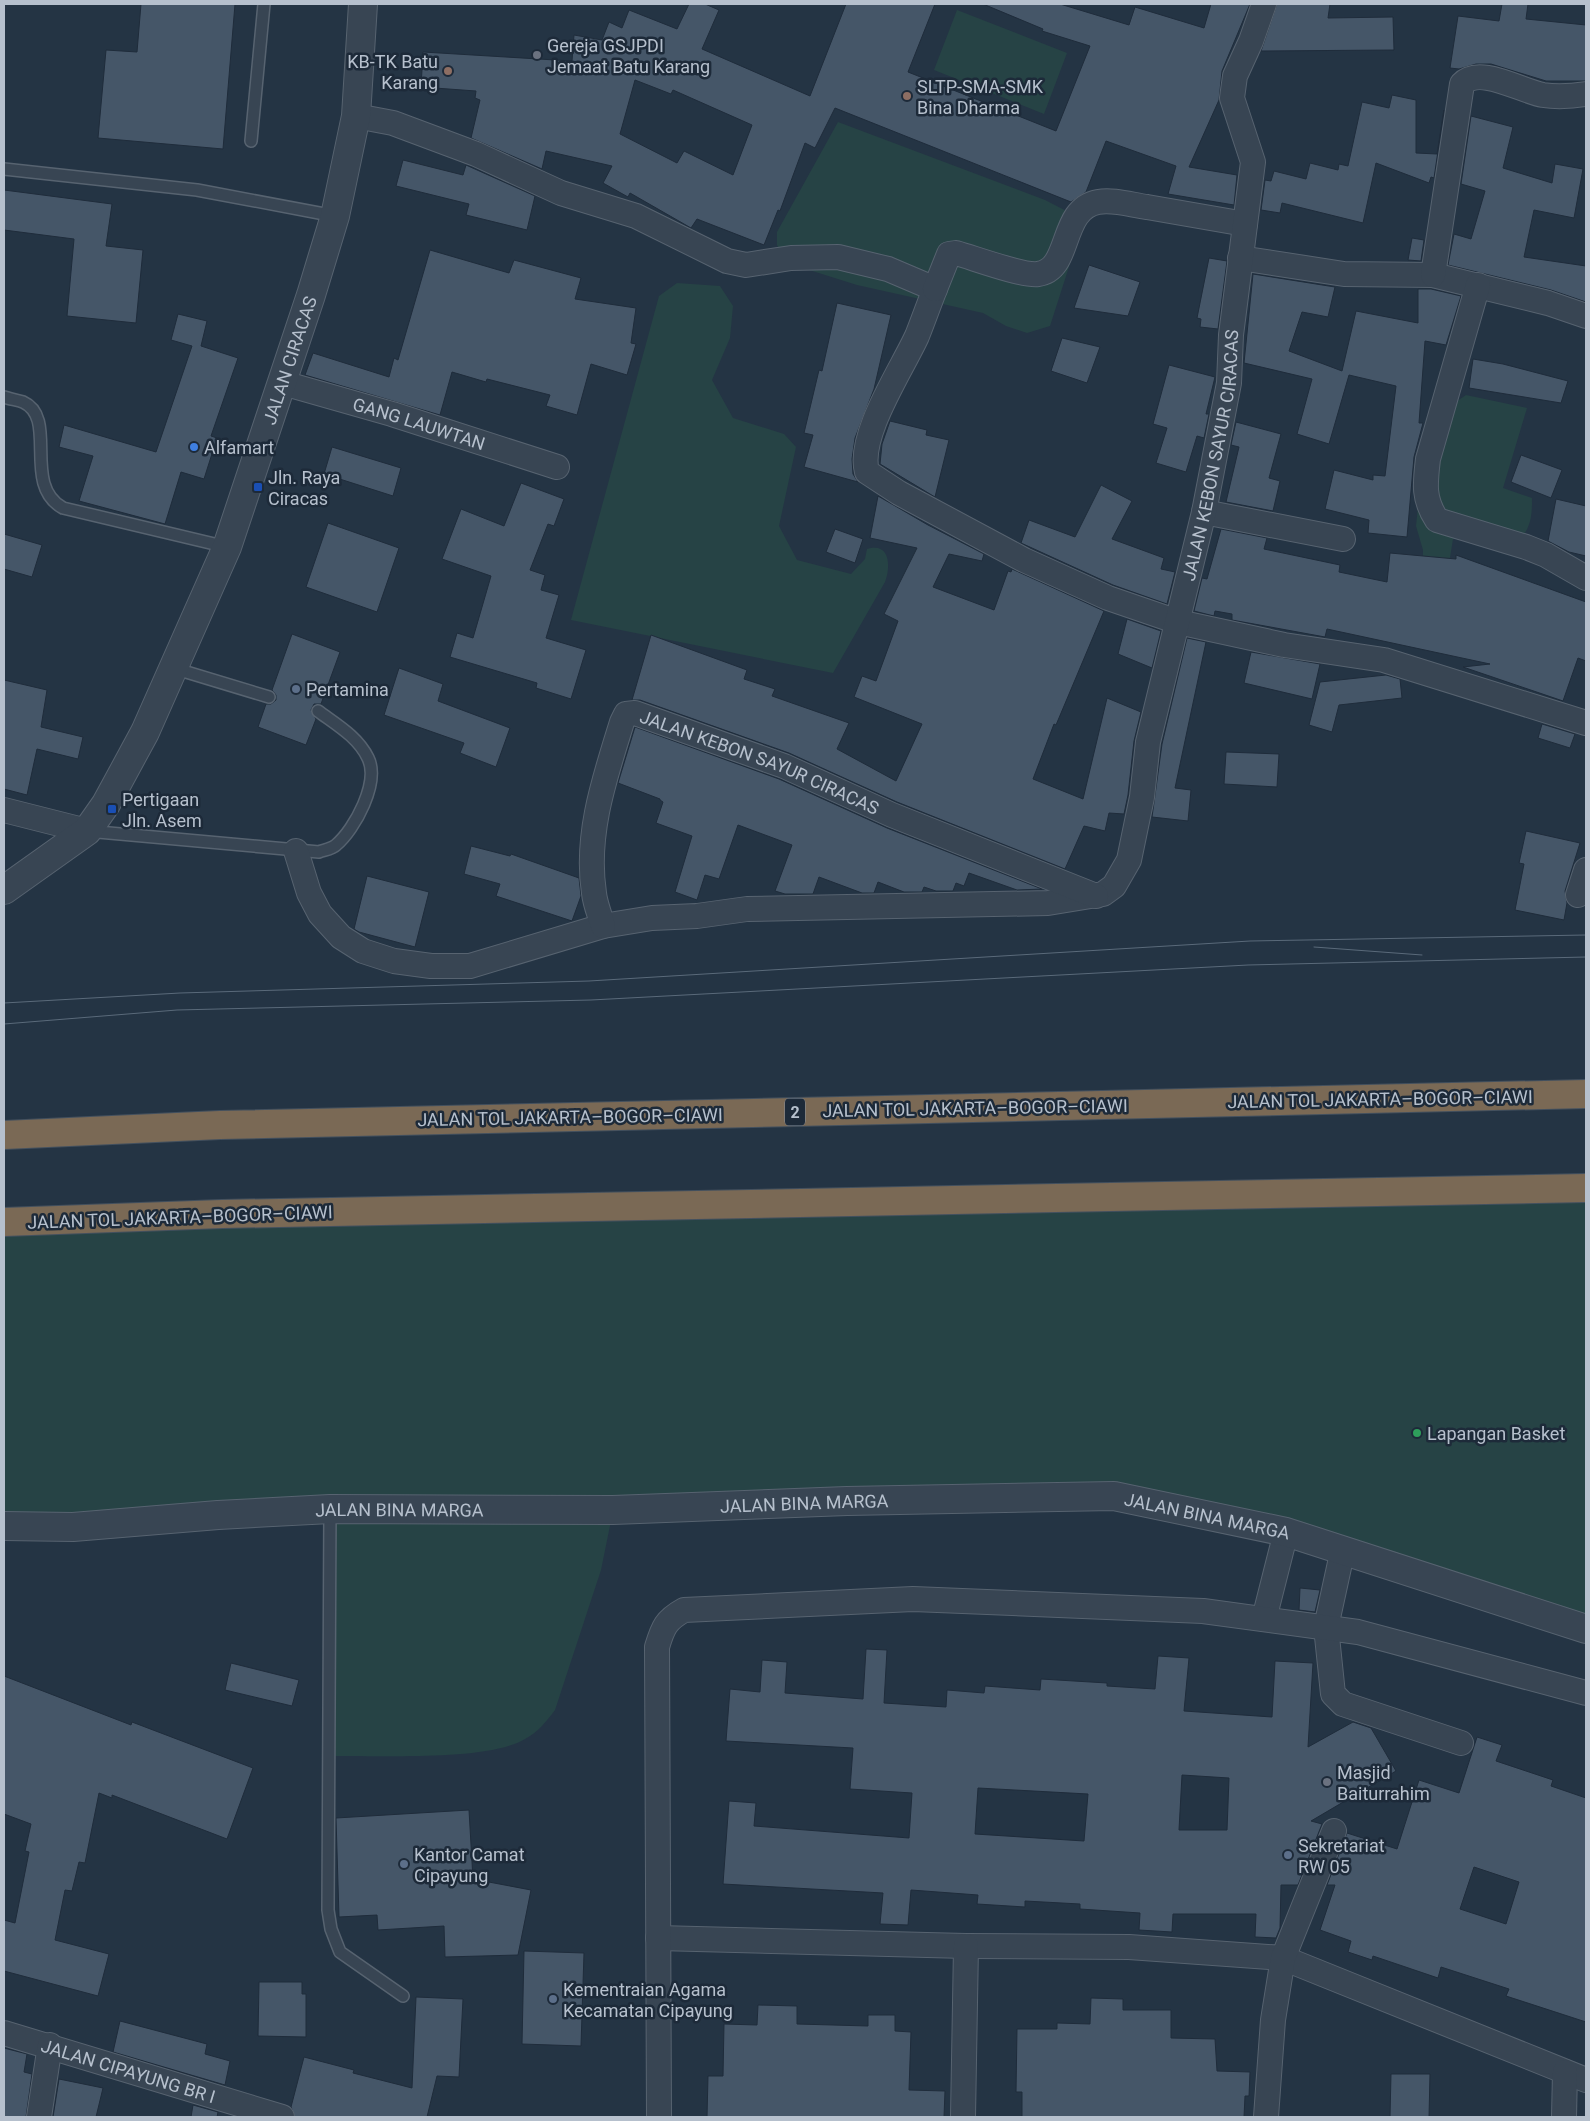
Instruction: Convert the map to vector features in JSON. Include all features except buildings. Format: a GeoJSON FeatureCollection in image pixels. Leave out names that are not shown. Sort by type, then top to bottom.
{"type":"FeatureCollection","features":[{"type":"Feature","properties":{"kind":"highway","name":"JALAN TOL JAKARTA–BOGOR–CIAWI"},"geometry":{"type":"LineString","coordinates":[[4,1135],[220,1125],[1586,1094]]}},
{"type":"Feature","properties":{"kind":"highway","name":"JALAN TOL JAKARTA–BOGOR–CIAWI"},"geometry":{"type":"LineString","coordinates":[[4,1222],[222,1214],[1586,1188]]}},
{"type":"Feature","properties":{"kind":"street","name":"JALAN CIRACAS"},"geometry":{"type":"LineString","coordinates":[[4,890],[87,831],[106,804],[145,732],[227,547],[283,383],[335,216],[356,116],[363,4]]}},
{"type":"Feature","properties":{"kind":"street","name":"JALAN KEBON SAYUR CIRACAS"},"geometry":{"type":"LineString","coordinates":[[296,851],[310,893],[320,914],[341,937],[363,951],[394,962],[431,966],[470,966],[602,926],[652,918],[697,916],[747,909],[1048,903],[1096,896],[1114,886],[1129,860],[1142,797],[1148,742],[1204,512],[1229,383],[1231,335],[1254,162],[1232,98],[1235,76],[1252,41],[1264,4]]}},
{"type":"Feature","properties":{"kind":"street"},"geometry":{"type":"LineString","coordinates":[[1433,275],[1462,84],[1468,78],[1479,76],[1543,95],[1586,94]]}},
{"type":"Feature","properties":{"kind":"street"},"geometry":{"type":"LineString","coordinates":[[356,116],[393,123],[476,154],[561,193],[636,216],[727,261],[746,265],[791,258],[838,257],[888,269],[934,289]]}},
{"type":"Feature","properties":{"kind":"street"},"geometry":{"type":"LineString","coordinates":[[1245,224],[1127,204],[1098,202],[1082,208],[1073,220],[1058,258],[1051,268],[1038,274],[1024,272],[956,253],[949,254],[945,259],[916,336],[872,428],[864,456],[867,472],[916,502],[1076,585],[1178,622],[1284,645],[1384,660],[1478,687],[1586,723]]}},
{"type":"Feature","properties":{"kind":"street"},"geometry":{"type":"LineString","coordinates":[[1240,258],[1344,274],[1433,275],[1548,303],[1586,316]]}},
{"type":"Feature","properties":{"kind":"street"},"geometry":{"type":"LineString","coordinates":[[1478,285],[1428,459],[1426,483],[1428,506],[1437,520],[1526,547],[1546,555],[1586,578]]}},
{"type":"Feature","properties":{"kind":"street","name":"GANG LAUWTAN"},"geometry":{"type":"LineString","coordinates":[[283,383],[392,414],[557,467]]}},
{"type":"Feature","properties":{"kind":"street"},"geometry":{"type":"LineString","coordinates":[[1204,512],[1343,538]]}},
{"type":"Feature","properties":{"kind":"street","name":"JALAN KEBON SAYUR CIRACAS"},"geometry":{"type":"LineString","coordinates":[[602,926],[594,893],[592,850],[599,798],[622,722],[626,714],[635,713],[784,766],[892,815],[1096,896]]}},
{"type":"Feature","properties":{"kind":"street"},"geometry":{"type":"LineString","coordinates":[[4,810],[87,831]]}},
{"type":"Feature","properties":{"kind":"street"},"geometry":{"type":"LineString","coordinates":[[1578,895],[1586,870]]}},
{"type":"Feature","properties":{"kind":"street","name":"JALAN BINA MARGA"},"geometry":{"type":"LineString","coordinates":[[4,1526],[72,1527],[218,1515],[330,1509],[613,1510],[847,1500],[1114,1496],[1286,1532],[1586,1629]]}},
{"type":"Feature","properties":{"kind":"street"},"geometry":{"type":"LineString","coordinates":[[1264,1619],[1286,1532]]}},
{"type":"Feature","properties":{"kind":"street"},"geometry":{"type":"LineString","coordinates":[[1343,1549],[1326,1627],[1332,1686],[1338,1700],[1343,1704],[1461,1744]]}},
{"type":"Feature","properties":{"kind":"street"},"geometry":{"type":"LineString","coordinates":[[659,2117],[657,1647],[661,1633],[669,1619],[684,1610],[913,1599],[1203,1611],[1358,1632],[1586,1693]]}},
{"type":"Feature","properties":{"kind":"street"},"geometry":{"type":"LineString","coordinates":[[1266,2117],[1273,2020],[1283,1958],[1334,1831]]}},
{"type":"Feature","properties":{"kind":"street"},"geometry":{"type":"LineString","coordinates":[[658,1938],[966,1946],[1129,1947],[1283,1958],[1575,2076],[1564,2117]]}},
{"type":"Feature","properties":{"kind":"street"},"geometry":{"type":"LineString","coordinates":[[963,2117],[966,1946]]}},
{"type":"Feature","properties":{"kind":"street","name":"JALAN CIPAYUNG BR I"},"geometry":{"type":"LineString","coordinates":[[4,2032],[273,2116]]}},
{"type":"Feature","properties":{"kind":"street"},"geometry":{"type":"LineString","coordinates":[[39,2117],[50,2045]]}},
{"type":"Feature","properties":{"kind":"lane"},"geometry":{"type":"LineString","coordinates":[[251,141],[264,4]]}},
{"type":"Feature","properties":{"kind":"lane"},"geometry":{"type":"LineString","coordinates":[[4,170],[197,190],[335,216]]}},
{"type":"Feature","properties":{"kind":"lane"},"geometry":{"type":"LineString","coordinates":[[4,397],[24,402],[34,410],[40,422],[42,473],[52,502],[63,508],[227,547]]}},
{"type":"Feature","properties":{"kind":"lane"},"geometry":{"type":"LineString","coordinates":[[173,668],[269,697]]}},
{"type":"Feature","properties":{"kind":"lane"},"geometry":{"type":"LineString","coordinates":[[87,831],[296,851],[319,852],[335,846],[350,831],[370,790],[370,760],[356,739],[318,711]]}},
{"type":"Feature","properties":{"kind":"lane"},"geometry":{"type":"LineString","coordinates":[[330,1509],[328,1910],[331,1929],[340,1952],[403,1996]]}},
{"type":"Feature","properties":{"kind":"green space"},"geometry":{"type":"Polygon","coordinates":[[[957,10],[1067,53],[1044,114],[934,70],[957,10]]]}},
{"type":"Feature","properties":{"kind":"green space"},"geometry":{"type":"Polygon","coordinates":[[[838,122],[1045,200],[1084,220],[1050,326],[1027,333],[1006,326],[983,313],[857,285],[806,269],[783,258],[777,245],[777,232],[838,122]]]}},
{"type":"Feature","properties":{"kind":"green space"},"geometry":{"type":"Polygon","coordinates":[[[677,283],[720,286],[733,306],[730,338],[712,380],[733,418],[784,434],[796,447],[779,526],[797,560],[851,574],[865,559],[867,549],[880,549],[887,557],[888,569],[885,582],[833,673],[571,620],[659,296],[677,283]]]}},
{"type":"Feature","properties":{"kind":"green space"},"geometry":{"type":"Polygon","coordinates":[[[1466,395],[1527,408],[1503,488],[1532,498],[1532,511],[1528,527],[1517,542],[1453,539],[1445,589],[1422,585],[1423,550],[1416,526],[1422,468],[1453,404],[1466,395]]]}},
{"type":"Feature","properties":{"kind":"green space"},"geometry":{"type":"Polygon","coordinates":[[[1586,1188],[1586,1632],[1114,1496],[613,1511],[601,1570],[555,1710],[538,1730],[525,1739],[508,1746],[485,1751],[431,1756],[330,1756],[330,1509],[4,1526],[4,1222],[1586,1188]]]}},
{"type":"Feature","properties":{"kind":"tram line"},"geometry":{"type":"LineString","coordinates":[[4,1003],[180,993],[589,981],[1250,941],[1586,935]]}},
{"type":"Feature","properties":{"kind":"tram line"},"geometry":{"type":"LineString","coordinates":[[1314,947],[1422,955]]}},
{"type":"Feature","properties":{"kind":"tram line"},"geometry":{"type":"LineString","coordinates":[[4,1024],[177,1010],[591,1000],[1248,965],[1586,957]]}},
{"type":"Feature","properties":{"kind":"place","name":"Gereja GSJPDI Jemaat Batu Karang"},"geometry":{"type":"Point","coordinates":[537,55]}},
{"type":"Feature","properties":{"kind":"place","name":"KB-TK Batu Karang"},"geometry":{"type":"Point","coordinates":[448,71]}},
{"type":"Feature","properties":{"kind":"place","name":"SLTP-SMA-SMK Bina Dharma"},"geometry":{"type":"Point","coordinates":[907,96]}},
{"type":"Feature","properties":{"kind":"place","name":"Alfamart"},"geometry":{"type":"Point","coordinates":[194,447]}},
{"type":"Feature","properties":{"kind":"place","name":"Jln. Raya Ciracas"},"geometry":{"type":"Point","coordinates":[258,487]}},
{"type":"Feature","properties":{"kind":"place","name":"Pertamina"},"geometry":{"type":"Point","coordinates":[296,689]}},
{"type":"Feature","properties":{"kind":"place","name":"Pertigaan Jln. Asem"},"geometry":{"type":"Point","coordinates":[112,809]}},
{"type":"Feature","properties":{"kind":"place","name":"Lapangan Basket"},"geometry":{"type":"Point","coordinates":[1417,1433]}},
{"type":"Feature","properties":{"kind":"place","name":"Masjid Baiturrahim"},"geometry":{"type":"Point","coordinates":[1327,1782]}},
{"type":"Feature","properties":{"kind":"place","name":"Sekretariat RW 05"},"geometry":{"type":"Point","coordinates":[1288,1855]}},
{"type":"Feature","properties":{"kind":"place","name":"Kantor Camat Cipayung"},"geometry":{"type":"Point","coordinates":[404,1864]}},
{"type":"Feature","properties":{"kind":"place","name":"Kementraian Agama Kecamatan Cipayung"},"geometry":{"type":"Point","coordinates":[553,1999]}}]}
